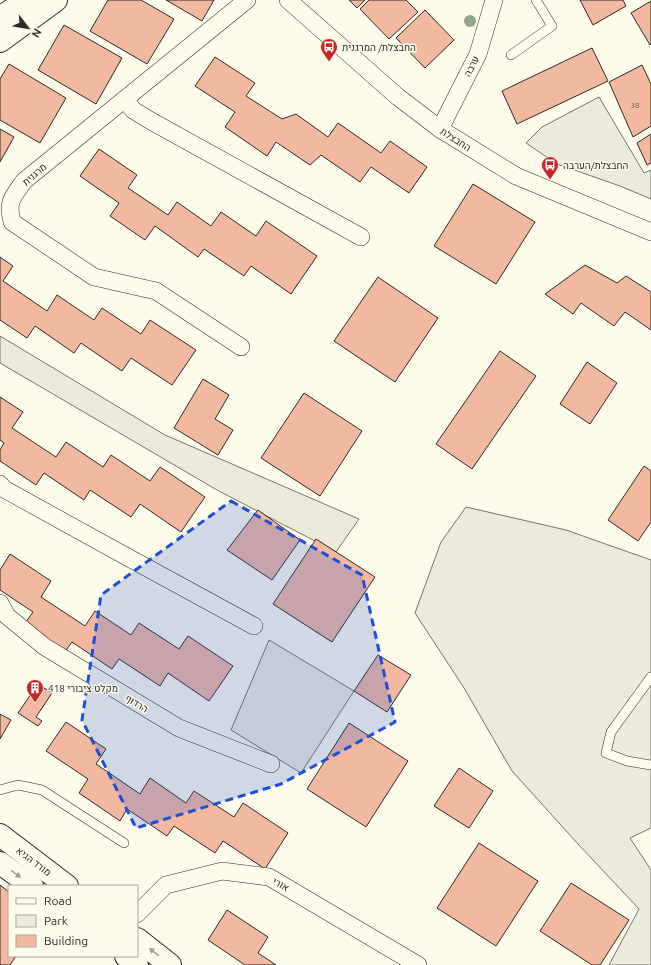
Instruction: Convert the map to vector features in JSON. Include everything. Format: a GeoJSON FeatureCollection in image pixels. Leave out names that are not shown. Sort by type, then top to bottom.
{"type":"FeatureCollection","features":[{"type":"Feature","properties":{"kind":"street"},"geometry":{"type":"LineString","coordinates":[[0,18],[26,0]]}},
{"type":"Feature","properties":{"kind":"street"},"geometry":{"type":"LineString","coordinates":[[0,41],[56,0]]}},
{"type":"Feature","properties":{"kind":"street","name":"מרגנית"},"geometry":{"type":"LineString","coordinates":[[242,347],[156,291],[94,277],[12,222],[9,209],[12,197],[24,181],[247,0]]}},
{"type":"Feature","properties":{"kind":"street","name":"החבצלת"},"geometry":{"type":"LineString","coordinates":[[288,0],[398,97],[440,129],[516,176],[651,232]]}},
{"type":"Feature","properties":{"kind":"street","name":"ערבה"},"geometry":{"type":"LineString","coordinates":[[440,129],[478,54],[494,0]]}},
{"type":"Feature","properties":{"kind":"street"},"geometry":{"type":"LineString","coordinates":[[125,99],[133,110],[151,121],[361,237]]}},
{"type":"Feature","properties":{"kind":"street"},"geometry":{"type":"LineString","coordinates":[[0,484],[4,489],[254,626]]}},
{"type":"Feature","properties":{"kind":"street","name":"הרדוף"},"geometry":{"type":"LineString","coordinates":[[0,604],[7,616],[45,647],[179,728],[271,764]]}},
{"type":"Feature","properties":{"kind":"street","name":"מורד הגיא"},"geometry":{"type":"LineString","coordinates":[[0,835],[66,885]]}},
{"type":"Feature","properties":{"kind":"street"},"geometry":{"type":"LineString","coordinates":[[0,863],[31,885]]}},
{"type":"Feature","properties":{"kind":"street","name":"אורי"},"geometry":{"type":"LineString","coordinates":[[138,913],[166,885],[222,871],[269,877],[418,965]]}},
{"type":"Feature","properties":{"kind":"street"},"geometry":{"type":"LineString","coordinates":[[138,940],[170,965]]}},
{"type":"Feature","properties":{"kind":"street"},"geometry":{"type":"LineString","coordinates":[[127,957],[137,965]]}},
{"type":"Feature","properties":{"kind":"lane"},"geometry":{"type":"LineString","coordinates":[[511,55],[552,26],[536,0]]}},
{"type":"Feature","properties":{"kind":"lane"},"geometry":{"type":"LineString","coordinates":[[651,677],[611,732],[606,753],[627,761],[651,764]]}},
{"type":"Feature","properties":{"kind":"lane"},"geometry":{"type":"LineString","coordinates":[[0,790],[18,785],[42,790],[124,843]]}},
{"type":"Feature","properties":{"kind":"highlighted area"},"geometry":{"type":"Polygon","coordinates":[[[231,501],[362,575],[395,722],[281,784],[136,828],[82,720],[101,595],[231,501]]]}},
{"type":"Feature","properties":{"kind":"green space"},"geometry":{"type":"Polygon","coordinates":[[[599,97],[644,173],[651,170],[651,199],[620,186],[557,164],[526,143],[542,127],[599,97]]]}},
{"type":"Feature","properties":{"kind":"green space"},"geometry":{"type":"Polygon","coordinates":[[[0,336],[165,435],[359,519],[336,552],[217,490],[0,363],[0,336]]]}},
{"type":"Feature","properties":{"kind":"green space"},"geometry":{"type":"Polygon","coordinates":[[[466,507],[566,530],[651,560],[651,828],[630,838],[651,870],[651,965],[609,965],[639,909],[512,771],[464,688],[415,613],[441,542],[466,507]]]}},
{"type":"Feature","properties":{"kind":"green space"},"geometry":{"type":"Polygon","coordinates":[[[269,640],[354,691],[301,773],[231,730],[269,640]]]}},
{"type":"Feature","properties":{"kind":"building"},"geometry":{"type":"Polygon","coordinates":[[[108,0],[141,0],[174,19],[147,64],[90,31],[108,0]]]}},
{"type":"Feature","properties":{"kind":"building"},"geometry":{"type":"Polygon","coordinates":[[[166,0],[214,0],[202,21],[166,0]]]}},
{"type":"Feature","properties":{"kind":"building"},"geometry":{"type":"Polygon","coordinates":[[[349,0],[365,0],[357,8],[349,0]]]}},
{"type":"Feature","properties":{"kind":"building"},"geometry":{"type":"Polygon","coordinates":[[[369,0],[406,0],[418,12],[389,39],[360,9],[369,0]]]}},
{"type":"Feature","properties":{"kind":"building"},"geometry":{"type":"Polygon","coordinates":[[[580,0],[623,0],[626,6],[593,25],[580,0]]]}},
{"type":"Feature","properties":{"kind":"building"},"geometry":{"type":"Polygon","coordinates":[[[651,1],[651,44],[650,45],[631,13],[651,1]]]}},
{"type":"Feature","properties":{"kind":"building"},"geometry":{"type":"Polygon","coordinates":[[[425,10],[454,40],[425,68],[396,38],[425,10]]]}},
{"type":"Feature","properties":{"kind":"building"},"geometry":{"type":"Polygon","coordinates":[[[64,25],[122,58],[96,104],[38,70],[64,25]]]}},
{"type":"Feature","properties":{"kind":"building"},"geometry":{"type":"Polygon","coordinates":[[[592,48],[608,81],[517,124],[502,91],[592,48]]]}},
{"type":"Feature","properties":{"kind":"building"},"geometry":{"type":"Polygon","coordinates":[[[215,57],[255,83],[246,96],[282,119],[296,114],[328,137],[338,123],[381,153],[390,141],[427,167],[409,193],[371,167],[360,182],[321,155],[310,165],[276,142],[267,156],[225,127],[235,112],[195,86],[215,57]]]}},
{"type":"Feature","properties":{"kind":"building"},"geometry":{"type":"Polygon","coordinates":[[[9,64],[66,98],[40,143],[0,120],[0,79],[9,64]]]}},
{"type":"Feature","properties":{"kind":"building"},"geometry":{"type":"Polygon","coordinates":[[[642,65],[651,84],[651,126],[633,137],[609,82],[642,65]]]}},
{"type":"Feature","properties":{"kind":"building"},"geometry":{"type":"Polygon","coordinates":[[[0,129],[14,137],[0,162],[0,129]]]}},
{"type":"Feature","properties":{"kind":"building"},"geometry":{"type":"Polygon","coordinates":[[[651,134],[651,163],[647,165],[637,143],[651,134]]]}},
{"type":"Feature","properties":{"kind":"building"},"geometry":{"type":"Polygon","coordinates":[[[99,149],[137,175],[128,188],[168,215],[177,202],[211,226],[221,212],[256,236],[266,221],[317,256],[291,294],[251,266],[244,276],[204,249],[198,257],[155,226],[145,240],[110,216],[119,203],[80,176],[99,149]]]}},
{"type":"Feature","properties":{"kind":"building"},"geometry":{"type":"Polygon","coordinates":[[[473,184],[535,222],[496,284],[434,246],[473,184]]]}},
{"type":"Feature","properties":{"kind":"building"},"geometry":{"type":"Polygon","coordinates":[[[0,257],[13,266],[3,281],[47,311],[57,295],[94,320],[102,308],[141,334],[150,320],[196,350],[172,385],[131,358],[122,371],[81,343],[74,353],[35,326],[27,338],[0,320],[0,257]]]}},
{"type":"Feature","properties":{"kind":"building"},"geometry":{"type":"Polygon","coordinates":[[[585,265],[617,283],[626,276],[651,292],[651,330],[625,312],[614,326],[581,303],[573,314],[545,294],[585,265]]]}},
{"type":"Feature","properties":{"kind":"building"},"geometry":{"type":"Polygon","coordinates":[[[378,277],[438,318],[395,382],[334,341],[378,277]]]}},
{"type":"Feature","properties":{"kind":"building"},"geometry":{"type":"Polygon","coordinates":[[[500,351],[536,376],[472,469],[436,444],[500,351]]]}},
{"type":"Feature","properties":{"kind":"building"},"geometry":{"type":"Polygon","coordinates":[[[587,362],[617,383],[590,424],[560,404],[587,362]]]}},
{"type":"Feature","properties":{"kind":"building"},"geometry":{"type":"Polygon","coordinates":[[[203,379],[229,395],[215,419],[233,430],[218,455],[174,428],[203,379]]]}},
{"type":"Feature","properties":{"kind":"building"},"geometry":{"type":"Polygon","coordinates":[[[304,393],[362,431],[320,496],[261,458],[304,393]]]}},
{"type":"Feature","properties":{"kind":"building"},"geometry":{"type":"Polygon","coordinates":[[[0,397],[23,412],[12,428],[56,457],[66,442],[103,467],[111,455],[150,481],[160,467],[205,497],[181,532],[140,504],[131,517],[90,490],[84,500],[44,473],[36,485],[0,461],[0,450],[4,443],[0,440],[0,397]]]}},
{"type":"Feature","properties":{"kind":"building"},"geometry":{"type":"Polygon","coordinates":[[[644,466],[651,471],[651,522],[638,541],[608,520],[644,466]]]}},
{"type":"Feature","properties":{"kind":"building"},"geometry":{"type":"Polygon","coordinates":[[[258,510],[300,540],[272,580],[227,550],[258,510]]]}},
{"type":"Feature","properties":{"kind":"building"},"geometry":{"type":"Polygon","coordinates":[[[316,539],[375,577],[332,642],[273,604],[316,539]]]}},
{"type":"Feature","properties":{"kind":"building"},"geometry":{"type":"Polygon","coordinates":[[[10,554],[51,581],[41,597],[85,626],[95,611],[131,635],[139,623],[179,649],[188,636],[233,666],[209,701],[168,673],[160,686],[119,659],[112,669],[72,642],[64,653],[23,626],[33,612],[0,590],[0,570],[10,554]]]}},
{"type":"Feature","properties":{"kind":"building"},"geometry":{"type":"Polygon","coordinates":[[[378,655],[411,675],[387,712],[354,691],[378,655]]]}},
{"type":"Feature","properties":{"kind":"building","name":"מקלט ציבורי 418"},"geometry":{"type":"Polygon","coordinates":[[[38,684],[52,693],[36,717],[42,721],[38,726],[18,713],[38,684]]]}},
{"type":"Feature","properties":{"kind":"building"},"geometry":{"type":"Polygon","coordinates":[[[0,714],[11,720],[0,739],[0,714]]]}},
{"type":"Feature","properties":{"kind":"building"},"geometry":{"type":"Polygon","coordinates":[[[66,722],[106,749],[96,764],[140,794],[150,778],[186,803],[194,791],[234,817],[243,803],[288,833],[265,869],[223,841],[215,853],[174,826],[167,836],[127,809],[120,821],[79,793],[88,779],[46,751],[66,722]]]}},
{"type":"Feature","properties":{"kind":"building"},"geometry":{"type":"Polygon","coordinates":[[[349,723],[408,761],[366,827],[307,789],[349,723]]]}},
{"type":"Feature","properties":{"kind":"building"},"geometry":{"type":"Polygon","coordinates":[[[459,768],[493,791],[469,828],[434,806],[459,768]]]}},
{"type":"Feature","properties":{"kind":"building"},"geometry":{"type":"Polygon","coordinates":[[[479,843],[538,881],[496,946],[437,908],[479,843]]]}},
{"type":"Feature","properties":{"kind":"building"},"geometry":{"type":"Polygon","coordinates":[[[571,883],[629,920],[600,965],[592,965],[540,931],[571,883]]]}},
{"type":"Feature","properties":{"kind":"building"},"geometry":{"type":"Polygon","coordinates":[[[0,885],[8,891],[8,957],[15,957],[10,965],[0,965],[0,885]]]}},
{"type":"Feature","properties":{"kind":"building"},"geometry":{"type":"Polygon","coordinates":[[[227,910],[268,937],[258,953],[276,965],[245,965],[208,940],[227,910]]]}},
{"type":"Feature","properties":{"kind":"place","name":"החבצלת/ המרגנית"},"geometry":{"type":"Point","coordinates":[329,62]}},
{"type":"Feature","properties":{"kind":"place","name":"החבצלת/הערבה"},"geometry":{"type":"Point","coordinates":[550,180]}},
{"type":"Feature","properties":{"kind":"place","name":"מקלט ציבורי 418"},"geometry":{"type":"Point","coordinates":[35,703]}}]}
